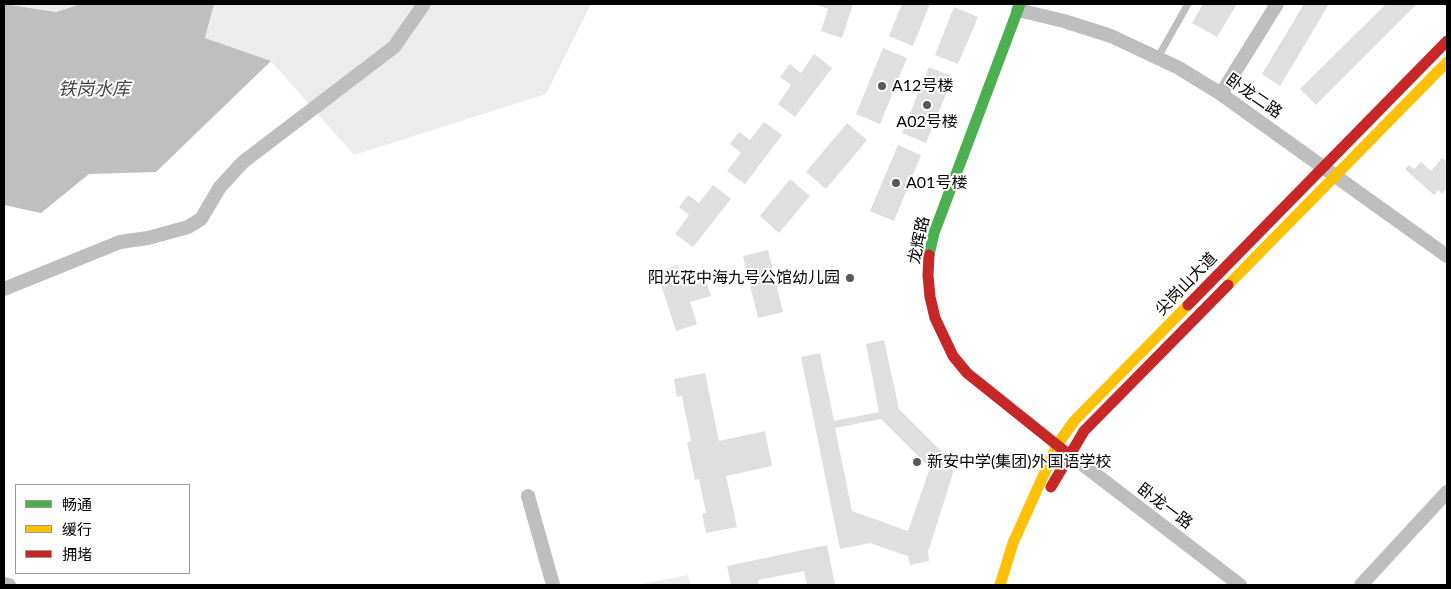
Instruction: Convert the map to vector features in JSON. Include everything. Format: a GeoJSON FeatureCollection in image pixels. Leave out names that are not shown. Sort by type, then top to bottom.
{"type":"FeatureCollection","features":[{"type":"Feature","properties":{"kind":"main road","name":"龙辉路"},"geometry":{"type":"LineString","coordinates":[[1019,7],[934,233],[929,261],[930,297],[934,318],[942,338],[953,356],[967,373],[1069,454]]}},
{"type":"Feature","properties":{"kind":"main road","name":"尖岗山大道"},"geometry":{"type":"LineString","coordinates":[[1000,585],[1013,543],[1029,505],[1057,445],[1074,421],[1447,41]]}},
{"type":"Feature","properties":{"kind":"main road","name":"尖岗山大道"},"geometry":{"type":"LineString","coordinates":[[1027,541],[1037,514],[1069,454],[1084,431],[1447,62]]}},
{"type":"Feature","properties":{"kind":"street"},"geometry":{"type":"LineString","coordinates":[[4,289],[120,242],[148,238],[188,227],[201,219],[220,187],[243,162],[394,46],[424,4]]}},
{"type":"Feature","properties":{"kind":"street"},"geometry":{"type":"LineString","coordinates":[[1221,94],[1277,4]]}},
{"type":"Feature","properties":{"kind":"street","name":"卧龙二路"},"geometry":{"type":"LineString","coordinates":[[1019,7],[1088,28],[1158,57],[1221,94],[1447,256]]}},
{"type":"Feature","properties":{"kind":"street","name":"卧龙一路"},"geometry":{"type":"LineString","coordinates":[[1069,454],[1240,585]]}},
{"type":"Feature","properties":{"kind":"street"},"geometry":{"type":"LineString","coordinates":[[1361,585],[1447,492]]}},
{"type":"Feature","properties":{"kind":"street"},"geometry":{"type":"LineString","coordinates":[[528,496],[553,585]]}},
{"type":"Feature","properties":{"kind":"street"},"geometry":{"type":"LineString","coordinates":[[4,584],[9,585]]}},
{"type":"Feature","properties":{"kind":"lane"},"geometry":{"type":"LineString","coordinates":[[1158,57],[1188,4]]}},
{"type":"Feature","properties":{"kind":"shaded area"},"geometry":{"type":"Polygon","coordinates":[[[6,4],[81,4],[56,12],[6,4]]]}},
{"type":"Feature","properties":{"kind":"shaded area"},"geometry":{"type":"Polygon","coordinates":[[[214,4],[591,4],[546,94],[354,155],[271,61],[205,38],[214,4]]]}},
{"type":"Feature","properties":{"kind":"shaded area"},"geometry":{"type":"Polygon","coordinates":[[[688,575],[690,585],[637,585],[688,575]]]}},
{"type":"Feature","properties":{"kind":"water","name":"铁岗水库"},"geometry":{"type":"Polygon","coordinates":[[[4,4],[56,12],[81,4],[214,4],[205,38],[271,61],[156,172],[89,174],[41,213],[4,205],[4,4]]]}},
{"type":"Feature","properties":{"kind":"building"},"geometry":{"type":"Polygon","coordinates":[[[814,4],[853,4],[842,38],[821,31],[828,9],[814,4]]]}},
{"type":"Feature","properties":{"kind":"building"},"geometry":{"type":"Polygon","coordinates":[[[902,4],[930,4],[913,46],[889,36],[902,4]]]}},
{"type":"Feature","properties":{"kind":"building"},"geometry":{"type":"Polygon","coordinates":[[[1203,4],[1237,4],[1217,37],[1192,23],[1203,4]]]}},
{"type":"Feature","properties":{"kind":"building"},"geometry":{"type":"Polygon","coordinates":[[[1304,4],[1329,4],[1280,86],[1262,74],[1304,4]]]}},
{"type":"Feature","properties":{"kind":"building"},"geometry":{"type":"Polygon","coordinates":[[[1386,4],[1417,4],[1316,105],[1300,89],[1386,4]]]}},
{"type":"Feature","properties":{"kind":"building"},"geometry":{"type":"Polygon","coordinates":[[[954,7],[978,17],[958,64],[935,55],[954,7]]]}},
{"type":"Feature","properties":{"kind":"building","name":"A12号楼"},"geometry":{"type":"Polygon","coordinates":[[[883,48],[907,58],[880,124],[856,114],[883,48]]]}},
{"type":"Feature","properties":{"kind":"building"},"geometry":{"type":"Polygon","coordinates":[[[814,54],[832,68],[795,117],[778,104],[791,85],[780,77],[790,64],[801,73],[814,54]]]}},
{"type":"Feature","properties":{"kind":"building","name":"A02号楼"},"geometry":{"type":"Polygon","coordinates":[[[929,67],[953,77],[926,143],[902,133],[929,67]]]}},
{"type":"Feature","properties":{"kind":"building"},"geometry":{"type":"Polygon","coordinates":[[[764,122],[782,135],[745,184],[727,171],[741,153],[730,144],[739,132],[750,140],[764,122]]]}},
{"type":"Feature","properties":{"kind":"building"},"geometry":{"type":"Polygon","coordinates":[[[847,123],[867,140],[826,189],[806,172],[847,123]]]}},
{"type":"Feature","properties":{"kind":"building","name":"A01号楼"},"geometry":{"type":"Polygon","coordinates":[[[898,145],[921,155],[894,221],[870,211],[898,145]]]}},
{"type":"Feature","properties":{"kind":"building"},"geometry":{"type":"Polygon","coordinates":[[[1442,158],[1447,162],[1447,188],[1442,194],[1438,190],[1434,195],[1405,169],[1409,165],[1414,169],[1421,162],[1431,171],[1442,158]]]}},
{"type":"Feature","properties":{"kind":"building"},"geometry":{"type":"Polygon","coordinates":[[[790,179],[810,196],[779,233],[760,216],[790,179]]]}},
{"type":"Feature","properties":{"kind":"building"},"geometry":{"type":"Polygon","coordinates":[[[713,185],[731,199],[693,247],[675,234],[689,215],[679,207],[688,195],[699,203],[713,185]]]}},
{"type":"Feature","properties":{"kind":"building"},"geometry":{"type":"Polygon","coordinates":[[[768,250],[783,312],[758,318],[743,256],[768,250]]]}},
{"type":"Feature","properties":{"kind":"building"},"geometry":{"type":"Polygon","coordinates":[[[678,265],[685,287],[706,281],[711,296],[690,302],[697,324],[676,331],[657,272],[678,265]]]}},
{"type":"Feature","properties":{"kind":"building"},"geometry":{"type":"Polygon","coordinates":[[[884,340],[899,409],[948,458],[953,473],[928,552],[929,561],[910,565],[908,556],[870,543],[840,549],[801,357],[820,353],[834,421],[879,412],[866,344],[884,340]],[[881,419],[835,428],[852,511],[908,531],[930,468],[881,419]]]}},
{"type":"Feature","properties":{"kind":"building"},"geometry":{"type":"Polygon","coordinates":[[[705,373],[719,441],[765,431],[772,466],[726,476],[737,527],[706,533],[702,514],[706,513],[699,479],[695,480],[687,442],[691,441],[682,396],[677,397],[674,379],[705,373]]]}},
{"type":"Feature","properties":{"kind":"building"},"geometry":{"type":"Polygon","coordinates":[[[827,545],[835,585],[807,585],[804,571],[758,580],[759,585],[731,585],[727,566],[827,545]]]}},
{"type":"Feature","properties":{"kind":"traffic: fast"},"geometry":{"type":"LineString","coordinates":[[929,255],[934,233],[1020,4]]}},
{"type":"Feature","properties":{"kind":"traffic: slow"},"geometry":{"type":"LineString","coordinates":[[1228,285],[1447,62]]}},
{"type":"Feature","properties":{"kind":"traffic: slow"},"geometry":{"type":"LineString","coordinates":[[1000,585],[1013,543],[1057,445],[1074,421],[1188,305]]}},
{"type":"Feature","properties":{"kind":"traffic: jam"},"geometry":{"type":"LineString","coordinates":[[1188,305],[1447,41]]}},
{"type":"Feature","properties":{"kind":"traffic: jam"},"geometry":{"type":"LineString","coordinates":[[929,255],[930,297],[935,318],[953,356],[967,373],[1067,453]]}},
{"type":"Feature","properties":{"kind":"traffic: jam"},"geometry":{"type":"LineString","coordinates":[[1051,487],[1084,431],[1228,285]]}},
{"type":"Feature","properties":{"kind":"place","name":"A12号楼"},"geometry":{"type":"Point","coordinates":[882,86]}},
{"type":"Feature","properties":{"kind":"place","name":"A02号楼"},"geometry":{"type":"Point","coordinates":[927,105]}},
{"type":"Feature","properties":{"kind":"place","name":"A01号楼"},"geometry":{"type":"Point","coordinates":[896,183]}},
{"type":"Feature","properties":{"kind":"place","name":"阳光花中海九号公馆幼儿园"},"geometry":{"type":"Point","coordinates":[850,278]}},
{"type":"Feature","properties":{"kind":"place","name":"新安中学(集团)外国语学校"},"geometry":{"type":"Point","coordinates":[917,462]}}]}
